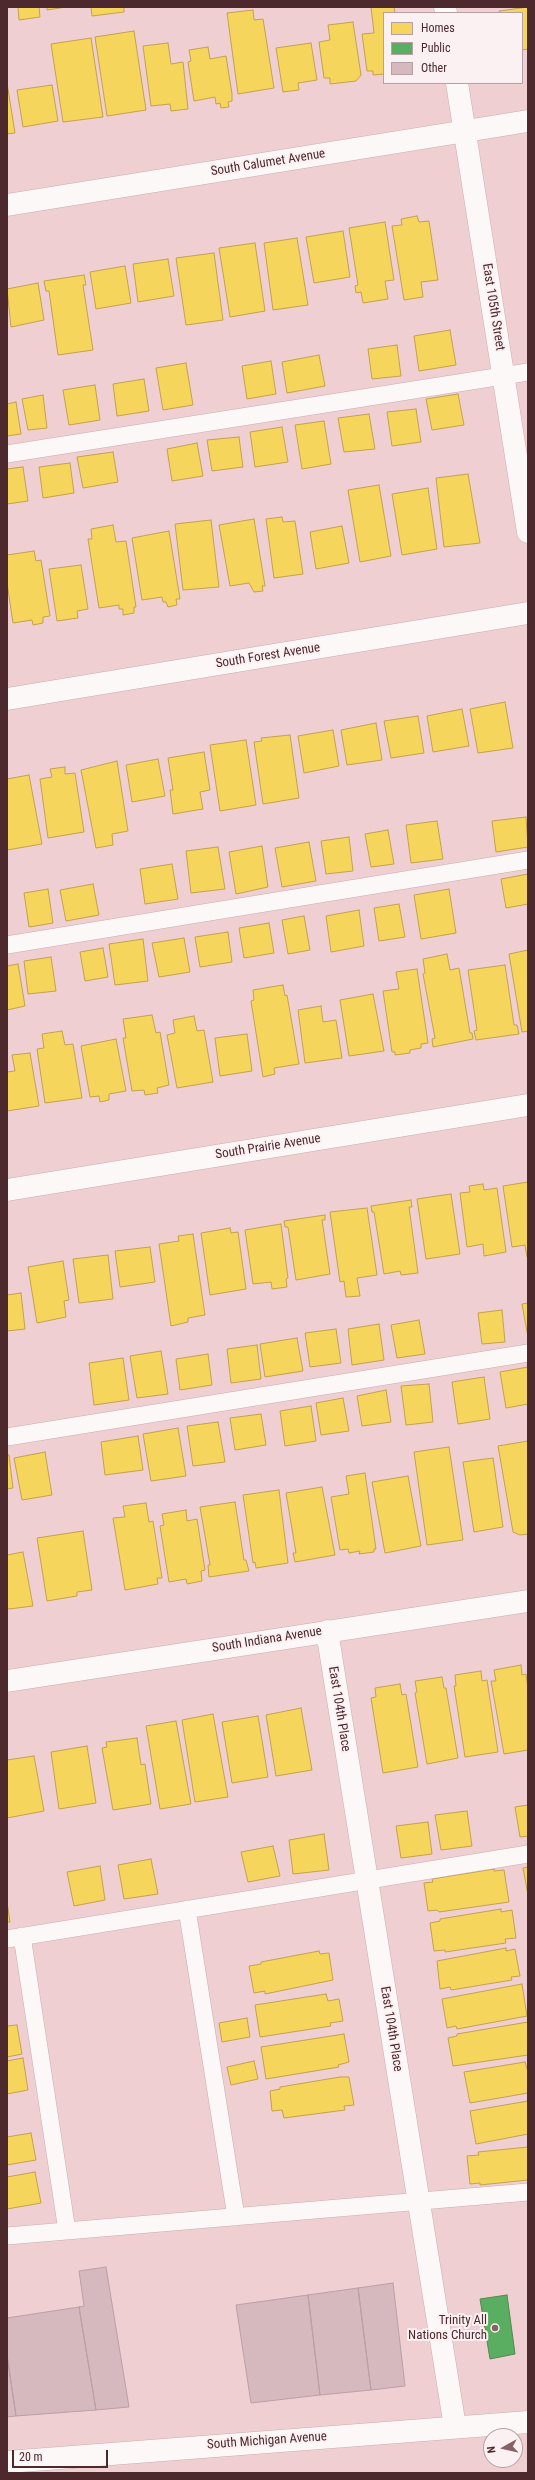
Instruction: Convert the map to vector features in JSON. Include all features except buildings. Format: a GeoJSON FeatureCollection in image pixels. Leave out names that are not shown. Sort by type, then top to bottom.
{"type":"FeatureCollection","features":[{"type":"Feature","properties":{"kind":"street","name":"East 105th Street"},"geometry":{"type":"LineString","coordinates":[[457,84],[528,532]]}},
{"type":"Feature","properties":{"kind":"street","name":"South Calumet Avenue"},"geometry":{"type":"LineString","coordinates":[[7,205],[528,121]]}},
{"type":"Feature","properties":{"kind":"street","name":"South Forest Avenue"},"geometry":{"type":"LineString","coordinates":[[7,699],[528,613]]}},
{"type":"Feature","properties":{"kind":"street","name":"South Prairie Avenue"},"geometry":{"type":"LineString","coordinates":[[7,1190],[528,1105]]}},
{"type":"Feature","properties":{"kind":"street","name":"South Indiana Avenue"},"geometry":{"type":"LineString","coordinates":[[7,1681],[528,1600]]}},
{"type":"Feature","properties":{"kind":"street","name":"East 104th Place"},"geometry":{"type":"LineString","coordinates":[[327,1631],[455,2427]]}},
{"type":"Feature","properties":{"kind":"street","name":"South Michigan Avenue"},"geometry":{"type":"LineString","coordinates":[[7,2462],[528,2422]]}},
{"type":"Feature","properties":{"kind":"lane"},"geometry":{"type":"LineString","coordinates":[[7,454],[528,372]]}},
{"type":"Feature","properties":{"kind":"lane"},"geometry":{"type":"LineString","coordinates":[[7,945],[528,860]]}},
{"type":"Feature","properties":{"kind":"lane"},"geometry":{"type":"LineString","coordinates":[[7,1437],[528,1353]]}},
{"type":"Feature","properties":{"kind":"lane"},"geometry":{"type":"LineString","coordinates":[[67,2231],[14,1937],[528,1854]]}},
{"type":"Feature","properties":{"kind":"lane"},"geometry":{"type":"LineString","coordinates":[[187,1910],[236,2217]]}},
{"type":"Feature","properties":{"kind":"lane"},"geometry":{"type":"LineString","coordinates":[[7,2236],[528,2192]]}},
{"type":"Feature","properties":{"kind":"place","name":"Trinity All Nations Church"},"geometry":{"type":"Point","coordinates":[495,2328]}}]}
